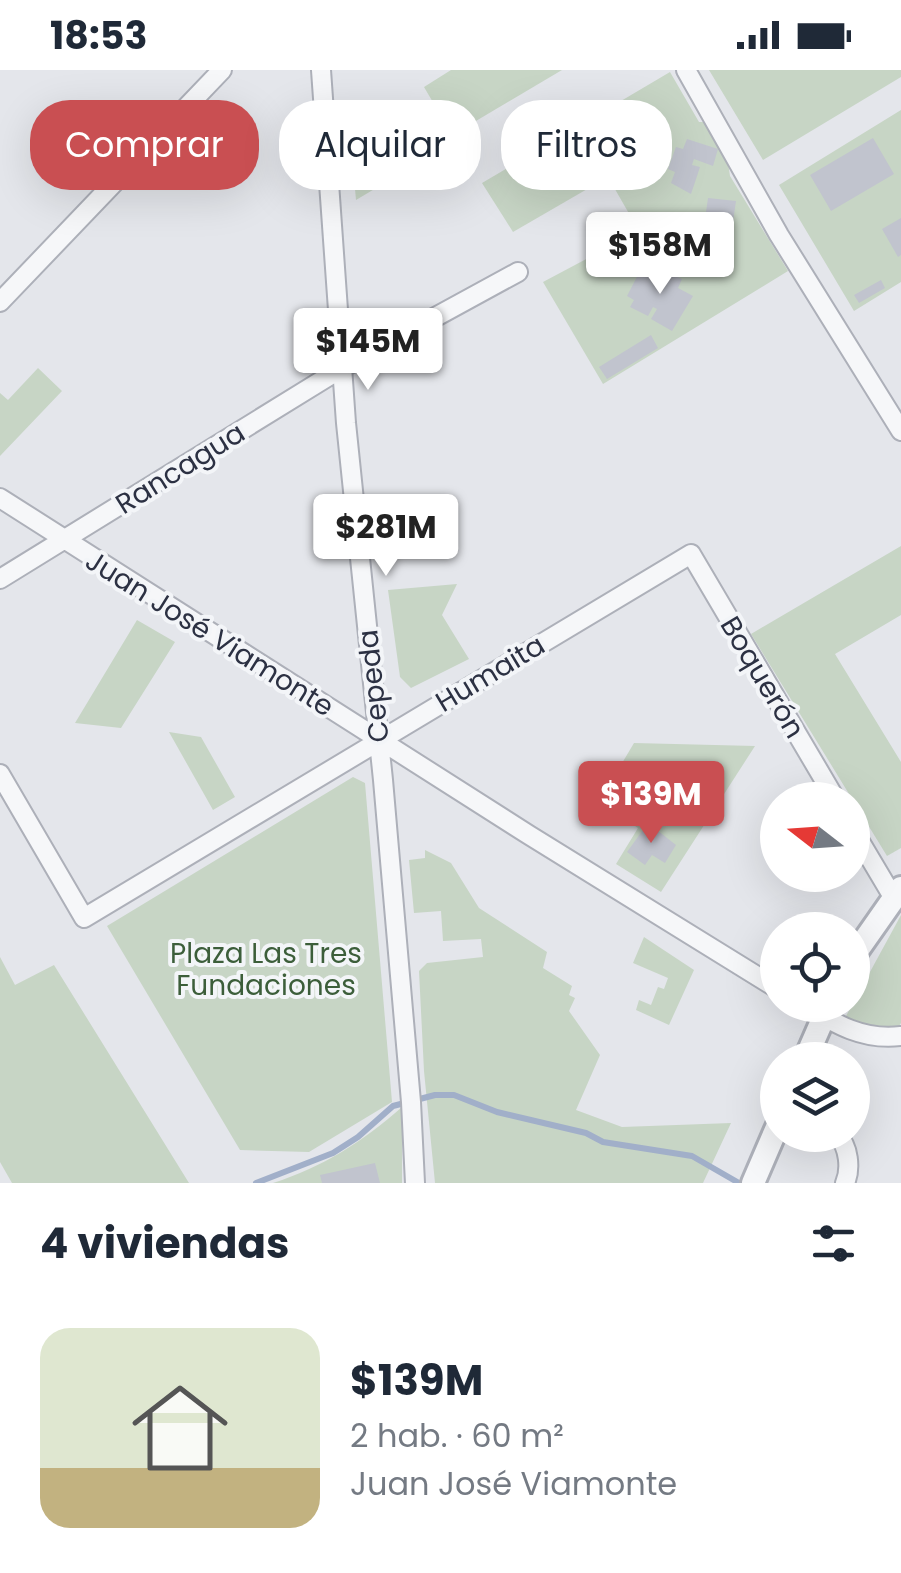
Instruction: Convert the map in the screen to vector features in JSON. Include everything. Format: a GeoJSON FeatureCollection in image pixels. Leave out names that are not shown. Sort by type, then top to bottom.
{"type":"FeatureCollection","features":[{"type":"Feature","properties":{"kind":"street"},"geometry":{"type":"LineString","coordinates":[[0,302],[222,70]]}},
{"type":"Feature","properties":{"kind":"street","name":"Cepeda"},"geometry":{"type":"LineString","coordinates":[[321,70],[342,368],[412,1102],[415,1183]]}},
{"type":"Feature","properties":{"kind":"street"},"geometry":{"type":"LineString","coordinates":[[686,70],[779,234],[901,430]]}},
{"type":"Feature","properties":{"kind":"street","name":"Rancagua"},"geometry":{"type":"LineString","coordinates":[[0,579],[342,368],[518,272]]}},
{"type":"Feature","properties":{"kind":"street","name":"Juan José Viamonte"},"geometry":{"type":"LineString","coordinates":[[0,498],[760,978]]}},
{"type":"Feature","properties":{"kind":"street","name":"Humaita"},"geometry":{"type":"LineString","coordinates":[[0,774],[84,918],[690,554]]}},
{"type":"Feature","properties":{"kind":"street","name":"Boquerón"},"geometry":{"type":"LineString","coordinates":[[690,554],[825,782]]}},
{"type":"Feature","properties":{"kind":"street"},"geometry":{"type":"LineString","coordinates":[[870,854],[897,892],[870,932]]}},
{"type":"Feature","properties":{"kind":"street"},"geometry":{"type":"LineString","coordinates":[[838,1022],[857,1035],[880,1039],[901,1036]]}},
{"type":"Feature","properties":{"kind":"street"},"geometry":{"type":"LineString","coordinates":[[752,1183],[766,1152]]}},
{"type":"Feature","properties":{"kind":"street"},"geometry":{"type":"LineString","coordinates":[[845,1183],[849,1172],[846,1152]]}},
{"type":"Feature","properties":{"kind":"green space"},"geometry":{"type":"Polygon","coordinates":[[[451,70],[562,70],[511,100],[501,100],[501,106],[481,118],[481,100],[432,100],[424,87],[451,70]]]}},
{"type":"Feature","properties":{"kind":"green space"},"geometry":{"type":"Polygon","coordinates":[[[709,70],[901,70],[901,77],[763,160],[709,70]]]}},
{"type":"Feature","properties":{"kind":"green space"},"geometry":{"type":"Polygon","coordinates":[[[670,72],[699,122],[705,122],[728,163],[730,176],[788,271],[603,384],[543,282],[639,231],[615,190],[672,190],[672,100],[623,100],[670,72]]]}},
{"type":"Feature","properties":{"kind":"green space"},"geometry":{"type":"Polygon","coordinates":[[[901,110],[901,282],[854,311],[779,185],[901,110]]]}},
{"type":"Feature","properties":{"kind":"green space"},"geometry":{"type":"Polygon","coordinates":[[[501,172],[501,190],[586,190],[513,232],[482,183],[501,172]]]}},
{"type":"Feature","properties":{"kind":"green space"},"geometry":{"type":"Polygon","coordinates":[[[355,190],[373,190],[356,200],[355,190]]]}},
{"type":"Feature","properties":{"kind":"green space"},"geometry":{"type":"Polygon","coordinates":[[[38,368],[62,391],[0,456],[0,393],[8,400],[38,368]]]}},
{"type":"Feature","properties":{"kind":"green space"},"geometry":{"type":"Polygon","coordinates":[[[901,546],[901,615],[835,654],[901,762],[901,848],[887,856],[870,828],[870,782],[842,782],[751,634],[901,546]]]}},
{"type":"Feature","properties":{"kind":"green space"},"geometry":{"type":"Polygon","coordinates":[[[457,584],[442,615],[469,659],[411,688],[400,677],[388,590],[457,584]]]}},
{"type":"Feature","properties":{"kind":"green space"},"geometry":{"type":"Polygon","coordinates":[[[137,620],[175,642],[121,728],[75,723],[137,620]]]}},
{"type":"Feature","properties":{"kind":"green space"},"geometry":{"type":"Polygon","coordinates":[[[169,732],[201,737],[235,797],[213,810],[169,732]]]}},
{"type":"Feature","properties":{"kind":"green space"},"geometry":{"type":"Polygon","coordinates":[[[634,743],[755,746],[661,892],[616,864],[638,828],[607,807],[600,817],[593,812],[634,743]]]}},
{"type":"Feature","properties":{"kind":"green space","name":"Plaza Las Tres Fundaciones"},"geometry":{"type":"Polygon","coordinates":[[[353,777],[365,783],[392,1102],[309,1152],[240,1150],[107,926],[353,777]]]}},
{"type":"Feature","properties":{"kind":"green space"},"geometry":{"type":"Polygon","coordinates":[[[425,850],[451,863],[479,908],[547,952],[543,968],[572,986],[569,995],[575,998],[569,1011],[600,1055],[576,1110],[622,1127],[731,1123],[703,1183],[435,1183],[419,971],[427,963],[483,957],[481,939],[443,941],[441,911],[414,913],[409,860],[425,858],[425,850]]]}},
{"type":"Feature","properties":{"kind":"green space"},"geometry":{"type":"Polygon","coordinates":[[[901,915],[899,1026],[867,1031],[854,1022],[870,1022],[870,972],[901,915]]]}},
{"type":"Feature","properties":{"kind":"green space"},"geometry":{"type":"Polygon","coordinates":[[[644,937],[694,970],[669,1025],[636,1010],[639,1000],[651,1005],[658,987],[664,989],[668,978],[633,963],[644,937]]]}},
{"type":"Feature","properties":{"kind":"green space"},"geometry":{"type":"Polygon","coordinates":[[[0,957],[15,985],[54,965],[189,1183],[12,1183],[0,1162],[0,957]]]}},
{"type":"Feature","properties":{"kind":"green space"},"geometry":{"type":"Polygon","coordinates":[[[402,1107],[402,1183],[273,1183],[341,1152],[402,1107]]]}},
{"type":"Feature","properties":{"kind":"building"},"geometry":{"type":"Polygon","coordinates":[[[873,138],[894,174],[831,211],[810,175],[873,138]]]}},
{"type":"Feature","properties":{"kind":"building"},"geometry":{"type":"Polygon","coordinates":[[[687,139],[718,149],[713,166],[694,159],[692,165],[700,167],[691,194],[672,184],[672,158],[676,147],[683,149],[687,139]]]}},
{"type":"Feature","properties":{"kind":"building"},"geometry":{"type":"Polygon","coordinates":[[[708,198],[736,201],[733,222],[705,219],[708,198]]]}},
{"type":"Feature","properties":{"kind":"building"},"geometry":{"type":"Polygon","coordinates":[[[901,218],[901,255],[898,257],[882,229],[901,218]]]}},
{"type":"Feature","properties":{"kind":"building"},"geometry":{"type":"Polygon","coordinates":[[[641,269],[663,276],[665,271],[682,279],[678,288],[693,296],[672,331],[651,319],[657,309],[653,307],[648,316],[630,307],[634,300],[627,296],[641,269]]]}},
{"type":"Feature","properties":{"kind":"building"},"geometry":{"type":"Polygon","coordinates":[[[881,280],[885,288],[859,303],[854,295],[881,280]]]}},
{"type":"Feature","properties":{"kind":"building"},"geometry":{"type":"Polygon","coordinates":[[[651,335],[658,348],[607,379],[599,367],[651,335]]]}},
{"type":"Feature","properties":{"kind":"building"},"geometry":{"type":"Polygon","coordinates":[[[648,823],[676,845],[665,863],[652,855],[645,865],[627,852],[648,823]]]}},
{"type":"Feature","properties":{"kind":"building"},"geometry":{"type":"Polygon","coordinates":[[[375,1163],[380,1183],[322,1183],[320,1175],[375,1163]]]}},
{"type":"Feature","properties":{"kind":"waterway"},"geometry":{"type":"LineString","coordinates":[[256,1183],[333,1153],[393,1106],[435,1095],[454,1095],[497,1112],[586,1133],[603,1142],[692,1156],[739,1183]]}}]}
